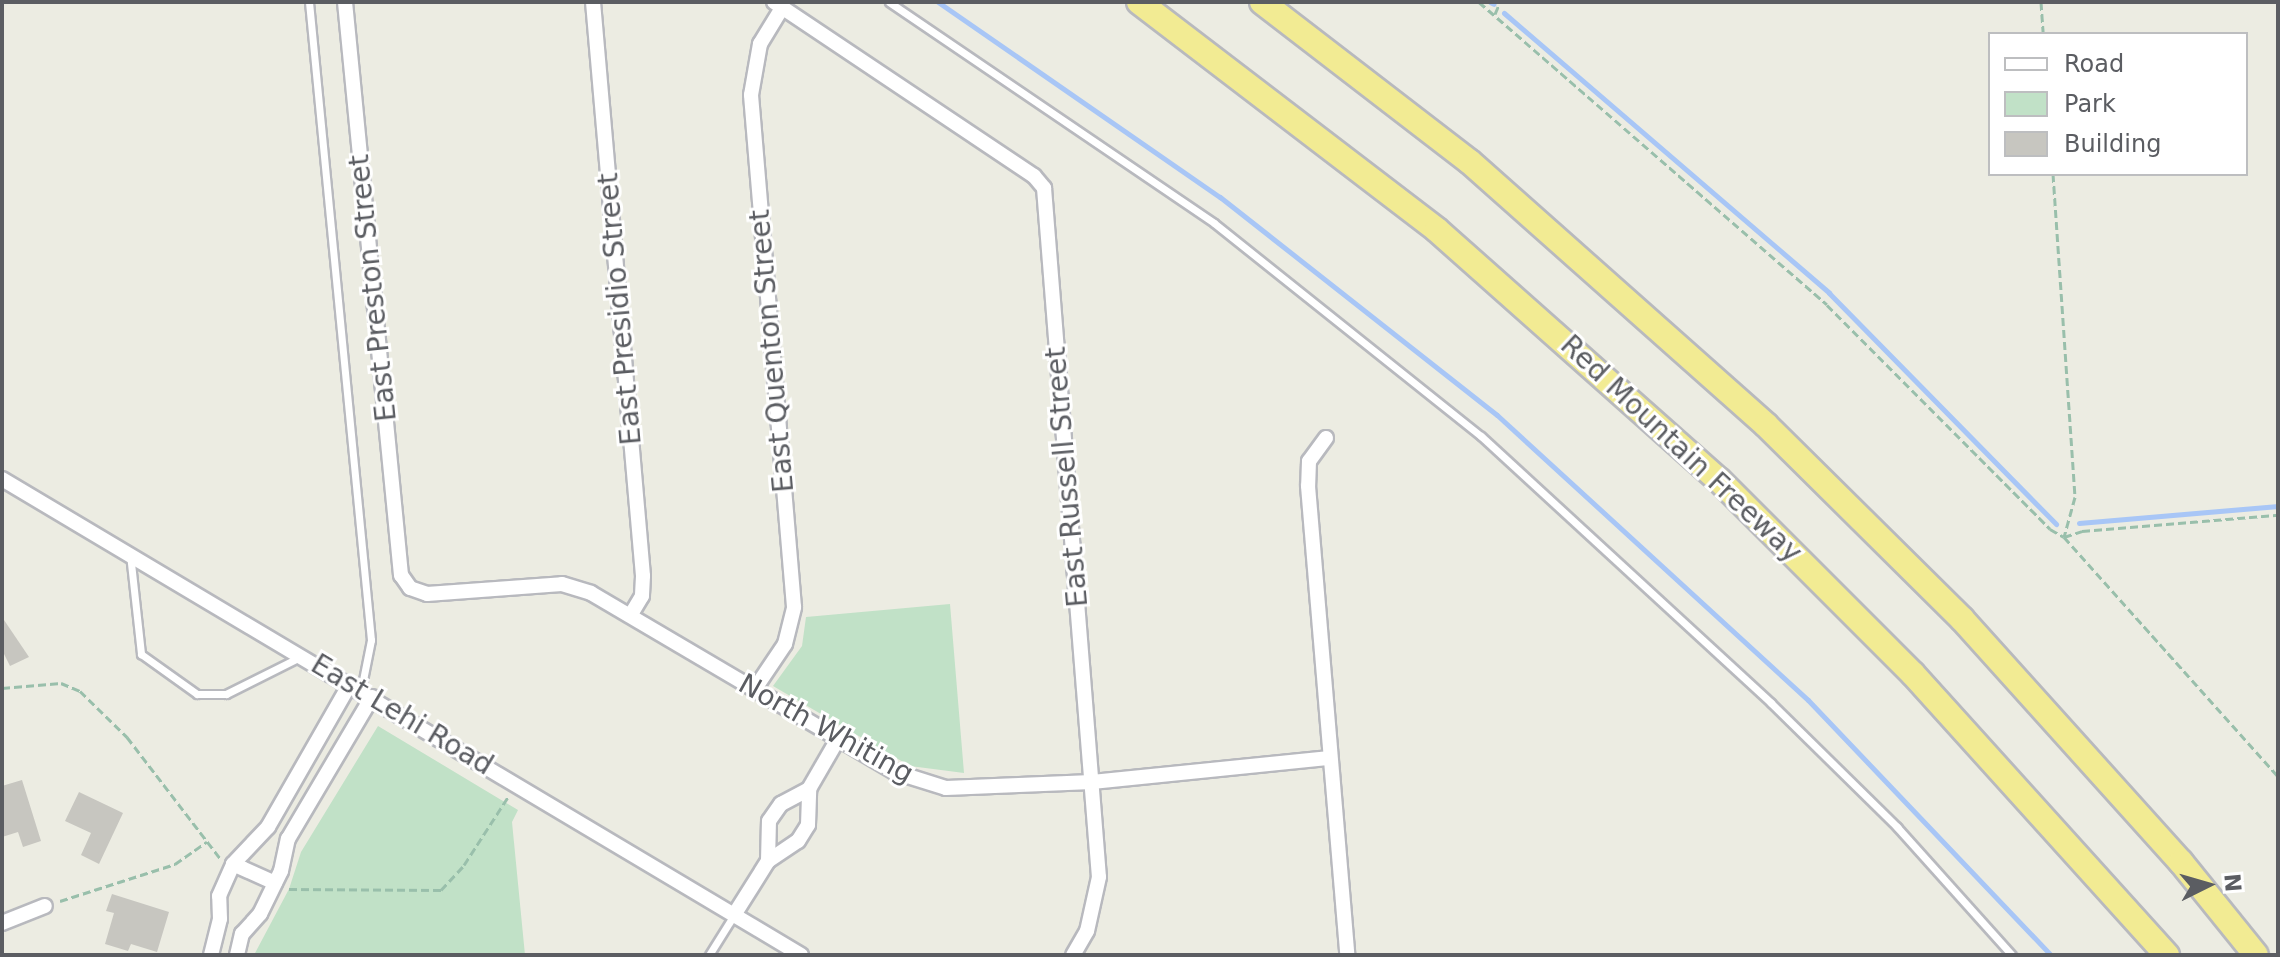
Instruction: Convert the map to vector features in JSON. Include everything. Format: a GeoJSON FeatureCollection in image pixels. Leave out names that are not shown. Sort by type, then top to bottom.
{"type":"FeatureCollection","features":[{"type":"Feature","properties":{"kind":"highway","name":"Red Mountain Freeway"},"geometry":{"type":"LineString","coordinates":[[1139,2],[1437,230],[1719,480],[1913,674],[2167,955]]}},
{"type":"Feature","properties":{"kind":"highway"},"geometry":{"type":"LineString","coordinates":[[1262,2],[1470,162],[1766,425],[1962,619],[2181,862],[2256,955]]}},
{"type":"Feature","properties":{"kind":"street","name":"East Preston Street"},"geometry":{"type":"LineString","coordinates":[[345,2],[401,575]]}},
{"type":"Feature","properties":{"kind":"street","name":"East Presidio Street"},"geometry":{"type":"LineString","coordinates":[[593,2],[643,576],[642,596],[631,614]]}},
{"type":"Feature","properties":{"kind":"street","name":"East Russell Street"},"geometry":{"type":"LineString","coordinates":[[778,5],[1034,176],[1044,188],[1092,782],[1098,898],[1073,955]]}},
{"type":"Feature","properties":{"kind":"street","name":"East Quenton Street"},"geometry":{"type":"LineString","coordinates":[[754,690],[785,644],[794,607],[751,95],[760,44],[778,5]]}},
{"type":"Feature","properties":{"kind":"street"},"geometry":{"type":"LineString","coordinates":[[1326,438],[1309,461],[1308,486],[1347,955]]}},
{"type":"Feature","properties":{"kind":"street","name":"East Lehi Road"},"geometry":{"type":"LineString","coordinates":[[2,479],[130,552],[801,955]]}},
{"type":"Feature","properties":{"kind":"street","name":"North Whiting"},"geometry":{"type":"LineString","coordinates":[[401,575],[410,588],[427,594],[562,584],[631,614],[895,772],[946,788],[1092,782],[1330,758]]}},
{"type":"Feature","properties":{"kind":"street"},"geometry":{"type":"LineString","coordinates":[[211,955],[220,919],[219,896],[233,864],[268,827],[361,691]]}},
{"type":"Feature","properties":{"kind":"street"},"geometry":{"type":"LineString","coordinates":[[237,955],[242,934],[260,914],[275,883],[288,839],[361,691]]}},
{"type":"Feature","properties":{"kind":"street"},"geometry":{"type":"LineString","coordinates":[[734,915],[768,861],[798,841],[808,825],[809,789],[838,739]]}},
{"type":"Feature","properties":{"kind":"street"},"geometry":{"type":"LineString","coordinates":[[768,861],[769,821],[781,804],[809,789]]}},
{"type":"Feature","properties":{"kind":"street"},"geometry":{"type":"LineString","coordinates":[[233,864],[275,883]]}},
{"type":"Feature","properties":{"kind":"street"},"geometry":{"type":"LineString","coordinates":[[2,923],[45,906]]}},
{"type":"Feature","properties":{"kind":"lane"},"geometry":{"type":"LineString","coordinates":[[309,2],[371,640],[361,691]]}},
{"type":"Feature","properties":{"kind":"lane"},"geometry":{"type":"LineString","coordinates":[[889,2],[1214,223],[1481,436],[1771,703],[1897,827],[2012,955]]}},
{"type":"Feature","properties":{"kind":"lane"},"geometry":{"type":"LineString","coordinates":[[130,552],[136,644],[149,665],[197,694],[211,697],[235,691],[302,656]]}},
{"type":"Feature","properties":{"kind":"lane"},"geometry":{"type":"LineString","coordinates":[[709,955],[734,915]]}},
{"type":"Feature","properties":{"kind":"path"},"geometry":{"type":"LineString","coordinates":[[1479,2],[1827,305],[2050,529],[2064,537],[2278,776]]}},
{"type":"Feature","properties":{"kind":"path"},"geometry":{"type":"LineString","coordinates":[[1495,14],[1500,2]]}},
{"type":"Feature","properties":{"kind":"path"},"geometry":{"type":"LineString","coordinates":[[2041,2],[2043,32]]}},
{"type":"Feature","properties":{"kind":"path"},"geometry":{"type":"LineString","coordinates":[[2053,176],[2075,497],[2064,537]]}},
{"type":"Feature","properties":{"kind":"path"},"geometry":{"type":"LineString","coordinates":[[2064,537],[2082,531],[2278,515]]}},
{"type":"Feature","properties":{"kind":"path"},"geometry":{"type":"LineString","coordinates":[[2,688],[61,683],[80,691],[127,737],[207,842],[233,864]]}},
{"type":"Feature","properties":{"kind":"path"},"geometry":{"type":"LineString","coordinates":[[275,883],[285,889],[441,890],[464,865],[516,784]]}},
{"type":"Feature","properties":{"kind":"path"},"geometry":{"type":"LineString","coordinates":[[45,906],[175,864],[207,842]]}},
{"type":"Feature","properties":{"kind":"green space"},"geometry":{"type":"Polygon","coordinates":[[[950,604],[964,773],[910,766],[773,686],[802,646],[806,617],[950,604]]]}},
{"type":"Feature","properties":{"kind":"green space"},"geometry":{"type":"Polygon","coordinates":[[[378,726],[518,810],[512,822],[525,955],[254,955],[289,889],[301,852],[378,726]]]}},
{"type":"Feature","properties":{"kind":"building"},"geometry":{"type":"Polygon","coordinates":[[[2,617],[29,657],[10,666],[2,650],[2,617]]]}},
{"type":"Feature","properties":{"kind":"building"},"geometry":{"type":"Polygon","coordinates":[[[22,780],[41,841],[23,847],[18,832],[2,837],[2,786],[22,780]]]}},
{"type":"Feature","properties":{"kind":"building"},"geometry":{"type":"Polygon","coordinates":[[[79,792],[123,813],[99,864],[81,855],[91,833],[65,821],[79,792]]]}},
{"type":"Feature","properties":{"kind":"building"},"geometry":{"type":"Polygon","coordinates":[[[112,894],[169,912],[157,952],[131,944],[128,951],[105,944],[114,913],[106,911],[112,894]]]}},
{"type":"Feature","properties":{"kind":"waterway"},"geometry":{"type":"LineString","coordinates":[[938,2],[1220,197],[1497,415],[1808,700],[2051,955]]}},
{"type":"Feature","properties":{"kind":"waterway"},"geometry":{"type":"LineString","coordinates":[[1490,2],[1494,4]]}},
{"type":"Feature","properties":{"kind":"waterway"},"geometry":{"type":"LineString","coordinates":[[1504,13],[1829,293],[2056,524]]}},
{"type":"Feature","properties":{"kind":"waterway"},"geometry":{"type":"LineString","coordinates":[[2079,523],[2278,506]]}}]}
